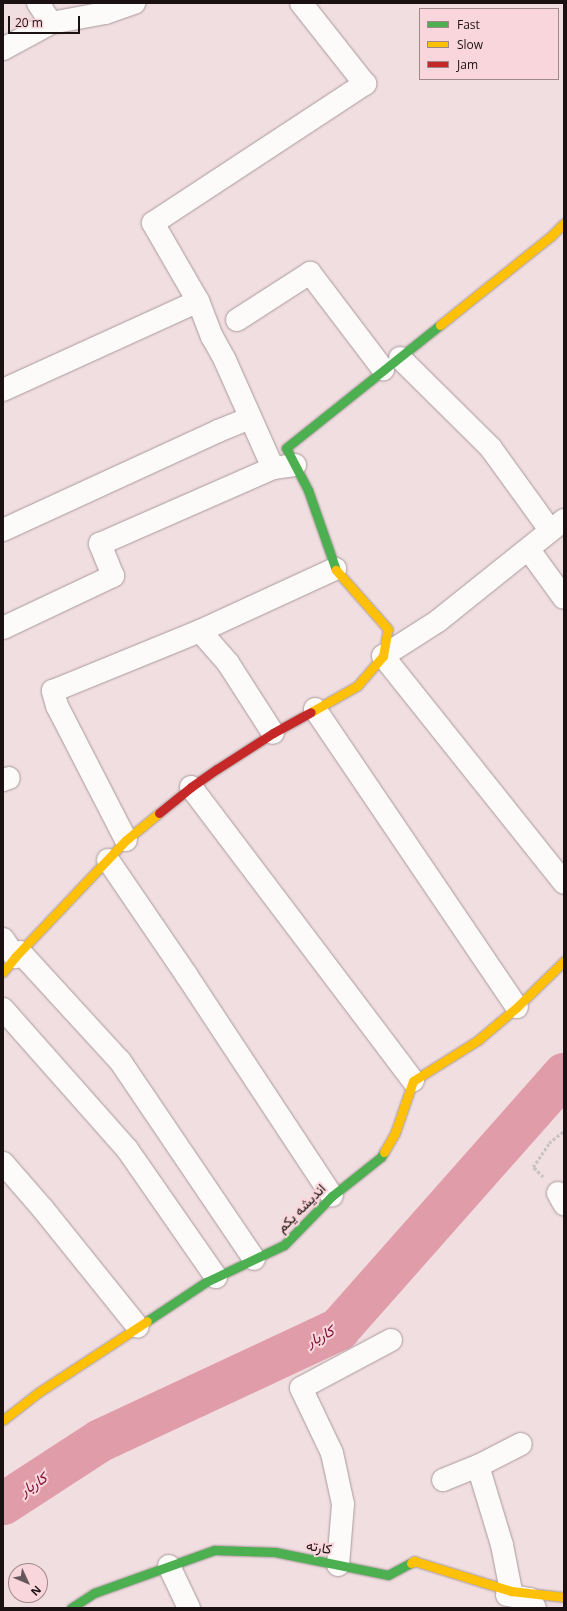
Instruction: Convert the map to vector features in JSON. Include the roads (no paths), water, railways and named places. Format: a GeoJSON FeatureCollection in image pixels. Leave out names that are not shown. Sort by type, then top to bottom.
{"type":"FeatureCollection","features":[{"type":"Feature","properties":{"kind":"street"},"geometry":{"type":"LineString","coordinates":[[38,3],[51,23]]}},
{"type":"Feature","properties":{"kind":"street"},"geometry":{"type":"LineString","coordinates":[[3,49],[51,23],[105,13],[134,3]]}},
{"type":"Feature","properties":{"kind":"street"},"geometry":{"type":"LineString","coordinates":[[273,468],[225,360],[212,337],[198,301],[152,223],[365,84],[301,3]]}},
{"type":"Feature","properties":{"kind":"street"},"geometry":{"type":"LineString","coordinates":[[564,223],[550,237],[439,324],[286,448],[308,490],[335,569],[388,629],[383,656],[564,883]]}},
{"type":"Feature","properties":{"kind":"street"},"geometry":{"type":"LineString","coordinates":[[13,960],[126,840],[191,786],[273,733],[357,686],[383,656],[438,621],[529,550],[557,525],[490,447],[391,364],[310,273],[237,320]]}},
{"type":"Feature","properties":{"kind":"street"},"geometry":{"type":"LineString","coordinates":[[3,390],[198,301]]}},
{"type":"Feature","properties":{"kind":"street"},"geometry":{"type":"LineString","coordinates":[[3,530],[218,431],[250,418]]}},
{"type":"Feature","properties":{"kind":"street"},"geometry":{"type":"LineString","coordinates":[[3,628],[113,576],[100,544],[273,468],[295,465]]}},
{"type":"Feature","properties":{"kind":"street"},"geometry":{"type":"LineString","coordinates":[[529,550],[564,598]]}},
{"type":"Feature","properties":{"kind":"street"},"geometry":{"type":"LineString","coordinates":[[126,840],[57,706],[53,691],[200,631],[335,569]]}},
{"type":"Feature","properties":{"kind":"street"},"geometry":{"type":"LineString","coordinates":[[200,631],[228,663],[273,733]]}},
{"type":"Feature","properties":{"kind":"street"},"geometry":{"type":"LineString","coordinates":[[315,709],[516,1007]]}},
{"type":"Feature","properties":{"kind":"street"},"geometry":{"type":"LineString","coordinates":[[191,786],[413,1081],[478,1040],[516,1007],[564,961]]}},
{"type":"Feature","properties":{"kind":"street"},"geometry":{"type":"LineString","coordinates":[[108,860],[187,976],[332,1196]]}},
{"type":"Feature","properties":{"kind":"street"},"geometry":{"type":"LineString","coordinates":[[3,939],[13,960],[120,1060],[254,1259]]}},
{"type":"Feature","properties":{"kind":"street"},"geometry":{"type":"LineString","coordinates":[[3,1009],[127,1149],[216,1277]]}},
{"type":"Feature","properties":{"kind":"street","name":"اندیشه یکم"},"geometry":{"type":"LineString","coordinates":[[3,1420],[39,1392],[206,1282],[284,1245],[332,1196],[381,1157],[395,1133],[413,1081]]}},
{"type":"Feature","properties":{"kind":"street"},"geometry":{"type":"LineString","coordinates":[[3,1163],[43,1209],[138,1327]]}},
{"type":"Feature","properties":{"kind":"street"},"geometry":{"type":"LineString","coordinates":[[338,1565],[343,1504],[332,1453],[301,1388],[391,1340]]}},
{"type":"Feature","properties":{"kind":"street"},"geometry":{"type":"LineString","coordinates":[[443,1480],[478,1466],[521,1444]]}},
{"type":"Feature","properties":{"kind":"street"},"geometry":{"type":"LineString","coordinates":[[478,1466],[502,1545],[511,1591]]}},
{"type":"Feature","properties":{"kind":"street","name":"کارته"},"geometry":{"type":"LineString","coordinates":[[71,1608],[94,1593],[214,1550],[275,1552],[388,1575],[414,1561],[440,1567],[511,1591],[564,1597]]}},
{"type":"Feature","properties":{"kind":"street"},"geometry":{"type":"LineString","coordinates":[[169,1566],[189,1608]]}},
{"type":"Feature","properties":{"kind":"street"},"geometry":{"type":"LineString","coordinates":[[440,1567],[494,1592],[530,1598],[535,1608]]}},
{"type":"Feature","properties":{"kind":"waterway","name":"کاربار"},"geometry":{"type":"LineString","coordinates":[[3,1503],[100,1440],[338,1329],[564,1074]]}}]}
